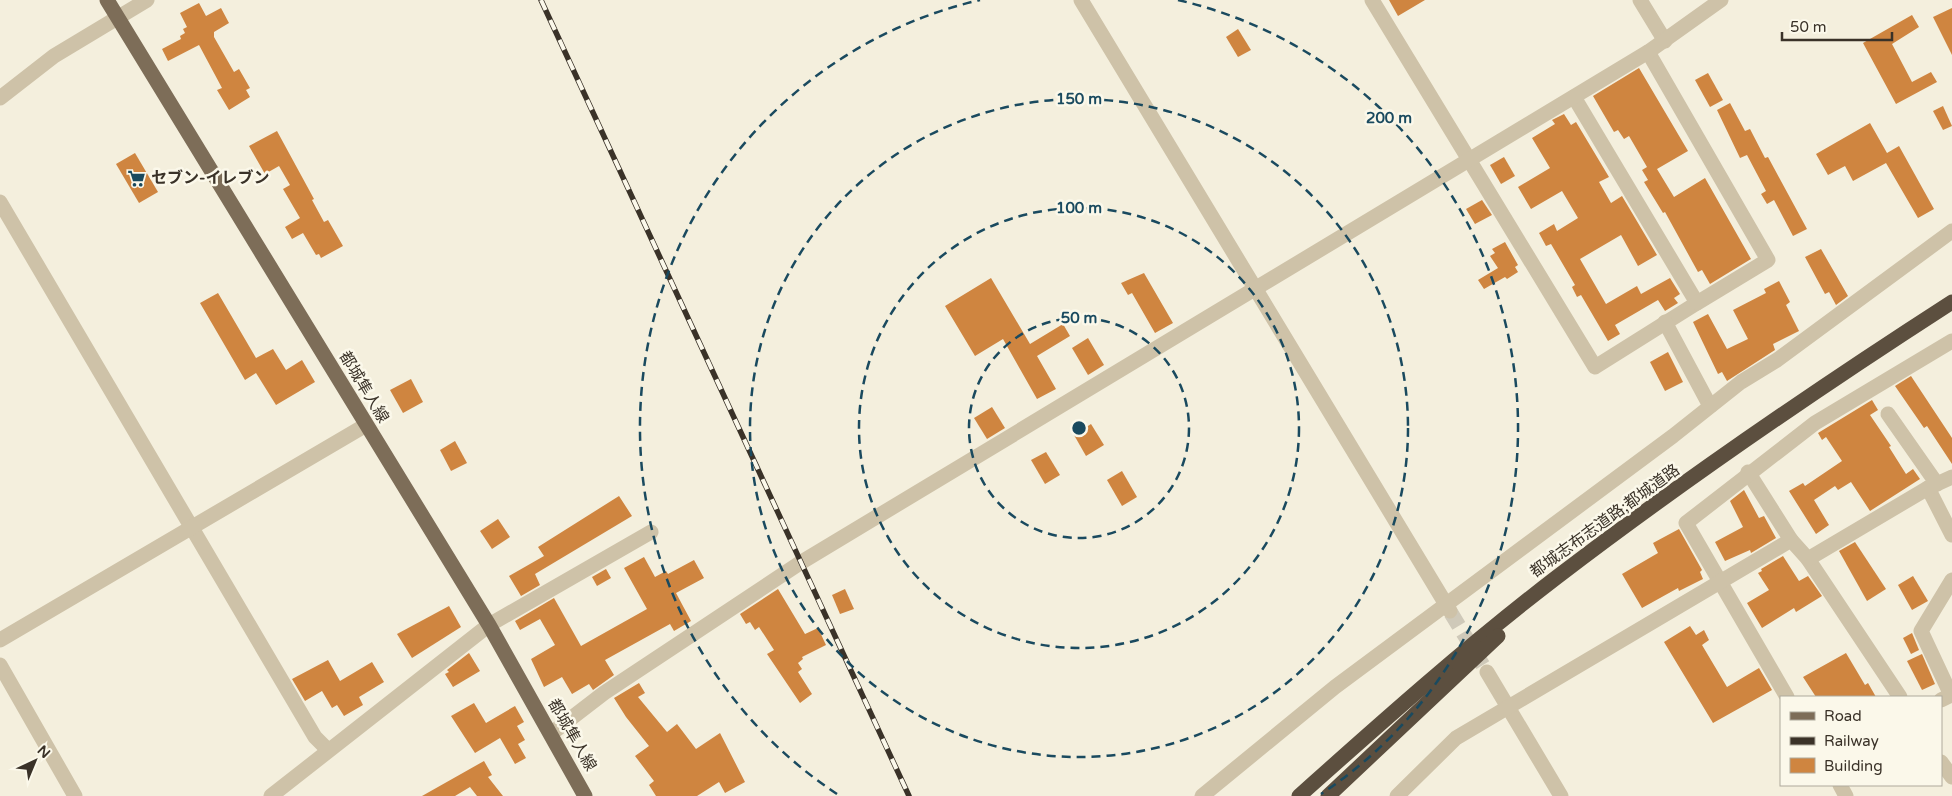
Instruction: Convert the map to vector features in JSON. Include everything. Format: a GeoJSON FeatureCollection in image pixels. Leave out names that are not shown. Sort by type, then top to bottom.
{"type":"FeatureCollection","features":[{"type":"Feature","properties":{"kind":"highway","name":"都城志布志道路;都城道路"},"geometry":{"type":"LineString","coordinates":[[1299,796],[1419,688],[1555,578],[1831,380],[1952,302]]}},
{"type":"Feature","properties":{"kind":"highway"},"geometry":{"type":"LineString","coordinates":[[1328,796],[1452,681],[1555,578]]}},
{"type":"Feature","properties":{"kind":"main road","name":"都城隼人線"},"geometry":{"type":"LineString","coordinates":[[107,0],[488,625],[586,796]]}},
{"type":"Feature","properties":{"kind":"street"},"geometry":{"type":"LineString","coordinates":[[0,98],[54,56],[147,0]]}},
{"type":"Feature","properties":{"kind":"street"},"geometry":{"type":"LineString","coordinates":[[1081,0],[1448,608]]}},
{"type":"Feature","properties":{"kind":"street"},"geometry":{"type":"LineString","coordinates":[[1372,0],[1595,366],[1768,260],[1648,52]]}},
{"type":"Feature","properties":{"kind":"street"},"geometry":{"type":"LineString","coordinates":[[1640,0],[1665,41]]}},
{"type":"Feature","properties":{"kind":"street"},"geometry":{"type":"LineString","coordinates":[[552,734],[604,693],[800,563],[1648,52],[1721,0]]}},
{"type":"Feature","properties":{"kind":"street"},"geometry":{"type":"LineString","coordinates":[[1574,97],[1697,302]]}},
{"type":"Feature","properties":{"kind":"street"},"geometry":{"type":"LineString","coordinates":[[0,202],[315,737],[328,750]]}},
{"type":"Feature","properties":{"kind":"street"},"geometry":{"type":"LineString","coordinates":[[1202,796],[1335,687],[1448,608],[1741,382],[1777,360],[1952,231]]}},
{"type":"Feature","properties":{"kind":"street"},"geometry":{"type":"LineString","coordinates":[[1665,322],[1710,406]]}},
{"type":"Feature","properties":{"kind":"street"},"geometry":{"type":"LineString","coordinates":[[1786,696],[1719,583],[1686,523],[1748,472],[1815,423],[1952,341]]}},
{"type":"Feature","properties":{"kind":"street"},"geometry":{"type":"LineString","coordinates":[[1888,414],[1932,486],[1952,535]]}},
{"type":"Feature","properties":{"kind":"street"},"geometry":{"type":"LineString","coordinates":[[0,640],[366,425]]}},
{"type":"Feature","properties":{"kind":"street"},"geometry":{"type":"LineString","coordinates":[[1748,472],[1791,540],[1808,560],[1899,696]]}},
{"type":"Feature","properties":{"kind":"street"},"geometry":{"type":"LineString","coordinates":[[1808,560],[1932,486],[1952,477]]}},
{"type":"Feature","properties":{"kind":"street"},"geometry":{"type":"LineString","coordinates":[[271,796],[488,625],[651,532]]}},
{"type":"Feature","properties":{"kind":"street"},"geometry":{"type":"LineString","coordinates":[[1397,796],[1456,738],[1791,540]]}},
{"type":"Feature","properties":{"kind":"street"},"geometry":{"type":"LineString","coordinates":[[1942,700],[1951,695],[1949,682],[1921,631],[1952,580]]}},
{"type":"Feature","properties":{"kind":"street"},"geometry":{"type":"LineString","coordinates":[[0,666],[75,796]]}},
{"type":"Feature","properties":{"kind":"street"},"geometry":{"type":"LineString","coordinates":[[1487,672],[1561,796]]}},
{"type":"Feature","properties":{"kind":"street"},"geometry":{"type":"LineString","coordinates":[[1942,763],[1952,778]]}},
{"type":"Feature","properties":{"kind":"building"},"geometry":{"type":"Polygon","coordinates":[[[1389,0],[1425,0],[1398,16],[1389,0]]]}},
{"type":"Feature","properties":{"kind":"building"},"geometry":{"type":"Polygon","coordinates":[[[199,3],[206,16],[221,8],[229,23],[214,32],[214,37],[234,72],[239,69],[250,88],[246,90],[250,97],[229,110],[217,90],[222,88],[199,45],[168,61],[162,49],[181,39],[180,36],[185,33],[183,29],[187,27],[180,13],[199,3]]]}},
{"type":"Feature","properties":{"kind":"building"},"geometry":{"type":"Polygon","coordinates":[[[1952,8],[1952,55],[1933,17],[1952,8]]]}},
{"type":"Feature","properties":{"kind":"building"},"geometry":{"type":"Polygon","coordinates":[[[1912,15],[1919,27],[1892,44],[1912,82],[1931,72],[1937,82],[1896,104],[1863,43],[1912,15]]]}},
{"type":"Feature","properties":{"kind":"building"},"geometry":{"type":"Polygon","coordinates":[[[1238,29],[1251,50],[1238,57],[1226,37],[1238,29]]]}},
{"type":"Feature","properties":{"kind":"building"},"geometry":{"type":"Polygon","coordinates":[[[1639,68],[1688,151],[1657,169],[1674,197],[1705,178],[1751,259],[1710,284],[1702,270],[1698,272],[1665,212],[1663,213],[1644,182],[1648,180],[1642,170],[1647,167],[1629,136],[1624,139],[1618,130],[1614,132],[1593,96],[1639,68]]]}},
{"type":"Feature","properties":{"kind":"building"},"geometry":{"type":"Polygon","coordinates":[[[1708,73],[1723,100],[1710,107],[1695,80],[1708,73]]]}},
{"type":"Feature","properties":{"kind":"building"},"geometry":{"type":"Polygon","coordinates":[[[1730,103],[1745,131],[1750,129],[1765,158],[1768,157],[1807,229],[1793,236],[1774,200],[1767,204],[1761,194],[1766,191],[1747,155],[1740,158],[1717,110],[1730,103]]]}},
{"type":"Feature","properties":{"kind":"building"},"geometry":{"type":"Polygon","coordinates":[[[1943,106],[1952,126],[1943,130],[1933,111],[1943,106]]]}},
{"type":"Feature","properties":{"kind":"building"},"geometry":{"type":"Polygon","coordinates":[[[1564,114],[1571,125],[1576,122],[1609,177],[1599,182],[1611,203],[1622,196],[1657,255],[1638,266],[1621,235],[1580,259],[1606,304],[1637,286],[1641,294],[1670,278],[1680,294],[1674,298],[1678,303],[1665,311],[1658,300],[1615,325],[1620,334],[1608,341],[1581,295],[1577,297],[1572,287],[1575,285],[1551,244],[1546,246],[1539,233],[1554,224],[1557,231],[1578,218],[1562,191],[1531,209],[1518,187],[1550,168],[1532,138],[1555,124],[1552,120],[1564,114]]]}},
{"type":"Feature","properties":{"kind":"building"},"geometry":{"type":"Polygon","coordinates":[[[1870,123],[1887,153],[1899,146],[1934,209],[1918,218],[1886,163],[1853,181],[1845,166],[1828,175],[1816,154],[1870,123]]]}},
{"type":"Feature","properties":{"kind":"building"},"geometry":{"type":"Polygon","coordinates":[[[277,131],[314,199],[312,200],[324,222],[328,220],[343,246],[321,258],[319,254],[316,255],[303,233],[292,239],[285,227],[300,218],[283,189],[290,185],[279,166],[265,174],[249,146],[277,131]]]}},
{"type":"Feature","properties":{"kind":"building","name":"セブン-イレブン"},"geometry":{"type":"Polygon","coordinates":[[[135,153],[158,192],[139,203],[116,164],[135,153]]]}},
{"type":"Feature","properties":{"kind":"building"},"geometry":{"type":"Polygon","coordinates":[[[1504,157],[1515,176],[1501,184],[1490,165],[1504,157]]]}},
{"type":"Feature","properties":{"kind":"building"},"geometry":{"type":"Polygon","coordinates":[[[1482,200],[1492,215],[1475,224],[1466,209],[1482,200]]]}},
{"type":"Feature","properties":{"kind":"building"},"geometry":{"type":"Polygon","coordinates":[[[1505,242],[1518,265],[1515,267],[1518,272],[1484,289],[1478,280],[1498,268],[1490,256],[1495,253],[1492,249],[1505,242]]]}},
{"type":"Feature","properties":{"kind":"building"},"geometry":{"type":"Polygon","coordinates":[[[1821,249],[1848,296],[1836,305],[1829,292],[1825,294],[1805,257],[1821,249]]]}},
{"type":"Feature","properties":{"kind":"building"},"geometry":{"type":"Polygon","coordinates":[[[1144,273],[1173,323],[1155,333],[1132,293],[1128,295],[1121,283],[1144,273]]]}},
{"type":"Feature","properties":{"kind":"building"},"geometry":{"type":"Polygon","coordinates":[[[991,278],[1030,344],[1063,324],[1070,336],[1037,356],[1056,389],[1037,399],[1003,339],[975,356],[945,306],[991,278]]]}},
{"type":"Feature","properties":{"kind":"building"},"geometry":{"type":"Polygon","coordinates":[[[1779,281],[1790,302],[1786,305],[1799,331],[1773,344],[1775,350],[1727,381],[1722,372],[1718,374],[1693,322],[1708,314],[1727,349],[1748,339],[1733,310],[1766,293],[1764,289],[1779,281]]]}},
{"type":"Feature","properties":{"kind":"building"},"geometry":{"type":"Polygon","coordinates":[[[218,293],[256,358],[273,349],[286,370],[302,360],[315,382],[276,405],[256,373],[245,380],[200,303],[218,293]]]}},
{"type":"Feature","properties":{"kind":"building"},"geometry":{"type":"Polygon","coordinates":[[[1088,338],[1104,365],[1088,375],[1072,348],[1088,338]]]}},
{"type":"Feature","properties":{"kind":"building"},"geometry":{"type":"Polygon","coordinates":[[[1668,352],[1683,382],[1665,391],[1650,362],[1668,352]]]}},
{"type":"Feature","properties":{"kind":"building"},"geometry":{"type":"Polygon","coordinates":[[[1911,376],[1952,438],[1952,464],[1927,426],[1924,428],[1895,386],[1911,376]]]}},
{"type":"Feature","properties":{"kind":"building"},"geometry":{"type":"Polygon","coordinates":[[[411,379],[423,402],[403,413],[390,390],[411,379]]]}},
{"type":"Feature","properties":{"kind":"building"},"geometry":{"type":"Polygon","coordinates":[[[1872,400],[1878,410],[1870,415],[1891,446],[1889,447],[1906,474],[1913,469],[1920,479],[1870,511],[1851,482],[1838,490],[1835,486],[1814,500],[1829,525],[1816,534],[1789,491],[1803,483],[1805,486],[1842,461],[1826,437],[1822,440],[1818,433],[1872,400]]]}},
{"type":"Feature","properties":{"kind":"building"},"geometry":{"type":"Polygon","coordinates":[[[992,407],[1005,428],[987,439],[974,418],[992,407]]]}},
{"type":"Feature","properties":{"kind":"building"},"geometry":{"type":"Polygon","coordinates":[[[1091,424],[1104,445],[1086,456],[1074,435],[1091,424]]]}},
{"type":"Feature","properties":{"kind":"building"},"geometry":{"type":"Polygon","coordinates":[[[455,441],[467,463],[451,471],[440,450],[455,441]]]}},
{"type":"Feature","properties":{"kind":"building"},"geometry":{"type":"Polygon","coordinates":[[[1046,452],[1060,475],[1045,484],[1031,460],[1046,452]]]}},
{"type":"Feature","properties":{"kind":"building"},"geometry":{"type":"Polygon","coordinates":[[[1122,471],[1137,497],[1122,506],[1107,480],[1122,471]]]}},
{"type":"Feature","properties":{"kind":"building"},"geometry":{"type":"Polygon","coordinates":[[[1744,490],[1759,518],[1764,516],[1776,538],[1751,553],[1750,550],[1725,561],[1715,542],[1743,527],[1730,501],[1744,490]]]}},
{"type":"Feature","properties":{"kind":"building"},"geometry":{"type":"Polygon","coordinates":[[[619,496],[632,516],[535,574],[540,585],[521,596],[509,576],[544,556],[538,547],[619,496]]]}},
{"type":"Feature","properties":{"kind":"building"},"geometry":{"type":"Polygon","coordinates":[[[498,519],[510,537],[492,549],[480,531],[498,519]]]}},
{"type":"Feature","properties":{"kind":"building"},"geometry":{"type":"Polygon","coordinates":[[[1679,529],[1702,570],[1700,572],[1703,579],[1679,591],[1678,588],[1642,608],[1622,574],[1658,553],[1653,543],[1679,529]]]}},
{"type":"Feature","properties":{"kind":"building"},"geometry":{"type":"Polygon","coordinates":[[[1855,542],[1886,589],[1867,601],[1839,551],[1855,542]]]}},
{"type":"Feature","properties":{"kind":"building"},"geometry":{"type":"Polygon","coordinates":[[[1783,556],[1799,581],[1808,576],[1822,596],[1796,612],[1794,608],[1762,628],[1747,603],[1769,590],[1758,573],[1762,571],[1761,569],[1783,556]]]}},
{"type":"Feature","properties":{"kind":"building"},"geometry":{"type":"Polygon","coordinates":[[[644,557],[655,577],[666,571],[668,574],[694,560],[704,578],[676,593],[691,621],[674,631],[670,624],[605,660],[614,675],[593,690],[589,684],[572,694],[562,677],[544,687],[531,659],[555,645],[540,619],[520,630],[515,621],[554,598],[581,646],[647,609],[624,568],[644,557]]]}},
{"type":"Feature","properties":{"kind":"building"},"geometry":{"type":"Polygon","coordinates":[[[606,569],[611,578],[597,586],[592,577],[606,569]]]}},
{"type":"Feature","properties":{"kind":"building"},"geometry":{"type":"Polygon","coordinates":[[[1913,576],[1928,601],[1912,610],[1898,585],[1913,576]]]}},
{"type":"Feature","properties":{"kind":"building"},"geometry":{"type":"Polygon","coordinates":[[[778,589],[805,634],[818,628],[826,645],[802,657],[803,659],[798,663],[802,669],[798,672],[812,694],[800,703],[767,654],[774,650],[759,627],[755,630],[750,622],[746,624],[740,614],[778,589]]]}},
{"type":"Feature","properties":{"kind":"building"},"geometry":{"type":"Polygon","coordinates":[[[845,589],[854,609],[840,614],[832,595],[845,589]]]}},
{"type":"Feature","properties":{"kind":"building"},"geometry":{"type":"Polygon","coordinates":[[[449,606],[461,627],[412,658],[397,634],[449,606]]]}},
{"type":"Feature","properties":{"kind":"building"},"geometry":{"type":"Polygon","coordinates":[[[1690,626],[1696,635],[1704,630],[1709,640],[1702,645],[1727,687],[1759,668],[1772,690],[1713,723],[1664,642],[1690,626]]]}},
{"type":"Feature","properties":{"kind":"building"},"geometry":{"type":"Polygon","coordinates":[[[1912,633],[1919,650],[1911,654],[1903,638],[1912,633]]]}},
{"type":"Feature","properties":{"kind":"building"},"geometry":{"type":"Polygon","coordinates":[[[469,653],[480,671],[453,687],[445,674],[449,672],[447,670],[469,653]]]}},
{"type":"Feature","properties":{"kind":"building"},"geometry":{"type":"Polygon","coordinates":[[[1846,653],[1865,685],[1868,683],[1875,696],[1815,696],[1803,677],[1846,653]]]}},
{"type":"Feature","properties":{"kind":"building"},"geometry":{"type":"Polygon","coordinates":[[[1922,654],[1935,684],[1922,690],[1907,661],[1922,654]]]}},
{"type":"Feature","properties":{"kind":"building"},"geometry":{"type":"Polygon","coordinates":[[[328,660],[340,681],[372,662],[384,682],[359,697],[363,705],[344,716],[337,705],[332,708],[322,691],[305,701],[292,679],[328,660]]]}},
{"type":"Feature","properties":{"kind":"building"},"geometry":{"type":"Polygon","coordinates":[[[639,683],[645,693],[638,697],[667,732],[677,724],[696,749],[720,733],[745,782],[725,793],[719,782],[697,796],[656,796],[649,785],[654,781],[635,756],[649,746],[614,698],[639,683]]]}},
{"type":"Feature","properties":{"kind":"building"},"geometry":{"type":"Polygon","coordinates":[[[474,703],[486,723],[515,706],[524,722],[517,726],[525,740],[518,744],[526,758],[515,764],[500,738],[475,753],[451,716],[474,703]]]}},
{"type":"Feature","properties":{"kind":"building"},"geometry":{"type":"Polygon","coordinates":[[[484,761],[492,775],[488,777],[503,796],[477,796],[470,787],[455,796],[422,796],[484,761]]]}},
{"type":"Feature","properties":{"kind":"tunnel"},"geometry":{"type":"LineString","coordinates":[[1451,613],[1487,672]]}},
{"type":"Feature","properties":{"kind":"railway"},"geometry":{"type":"LineString","coordinates":[[541,0],[909,796]]}},
{"type":"Feature","properties":{"kind":"place","name":"セブン-イレブン"},"geometry":{"type":"Point","coordinates":[137,178]}}]}
